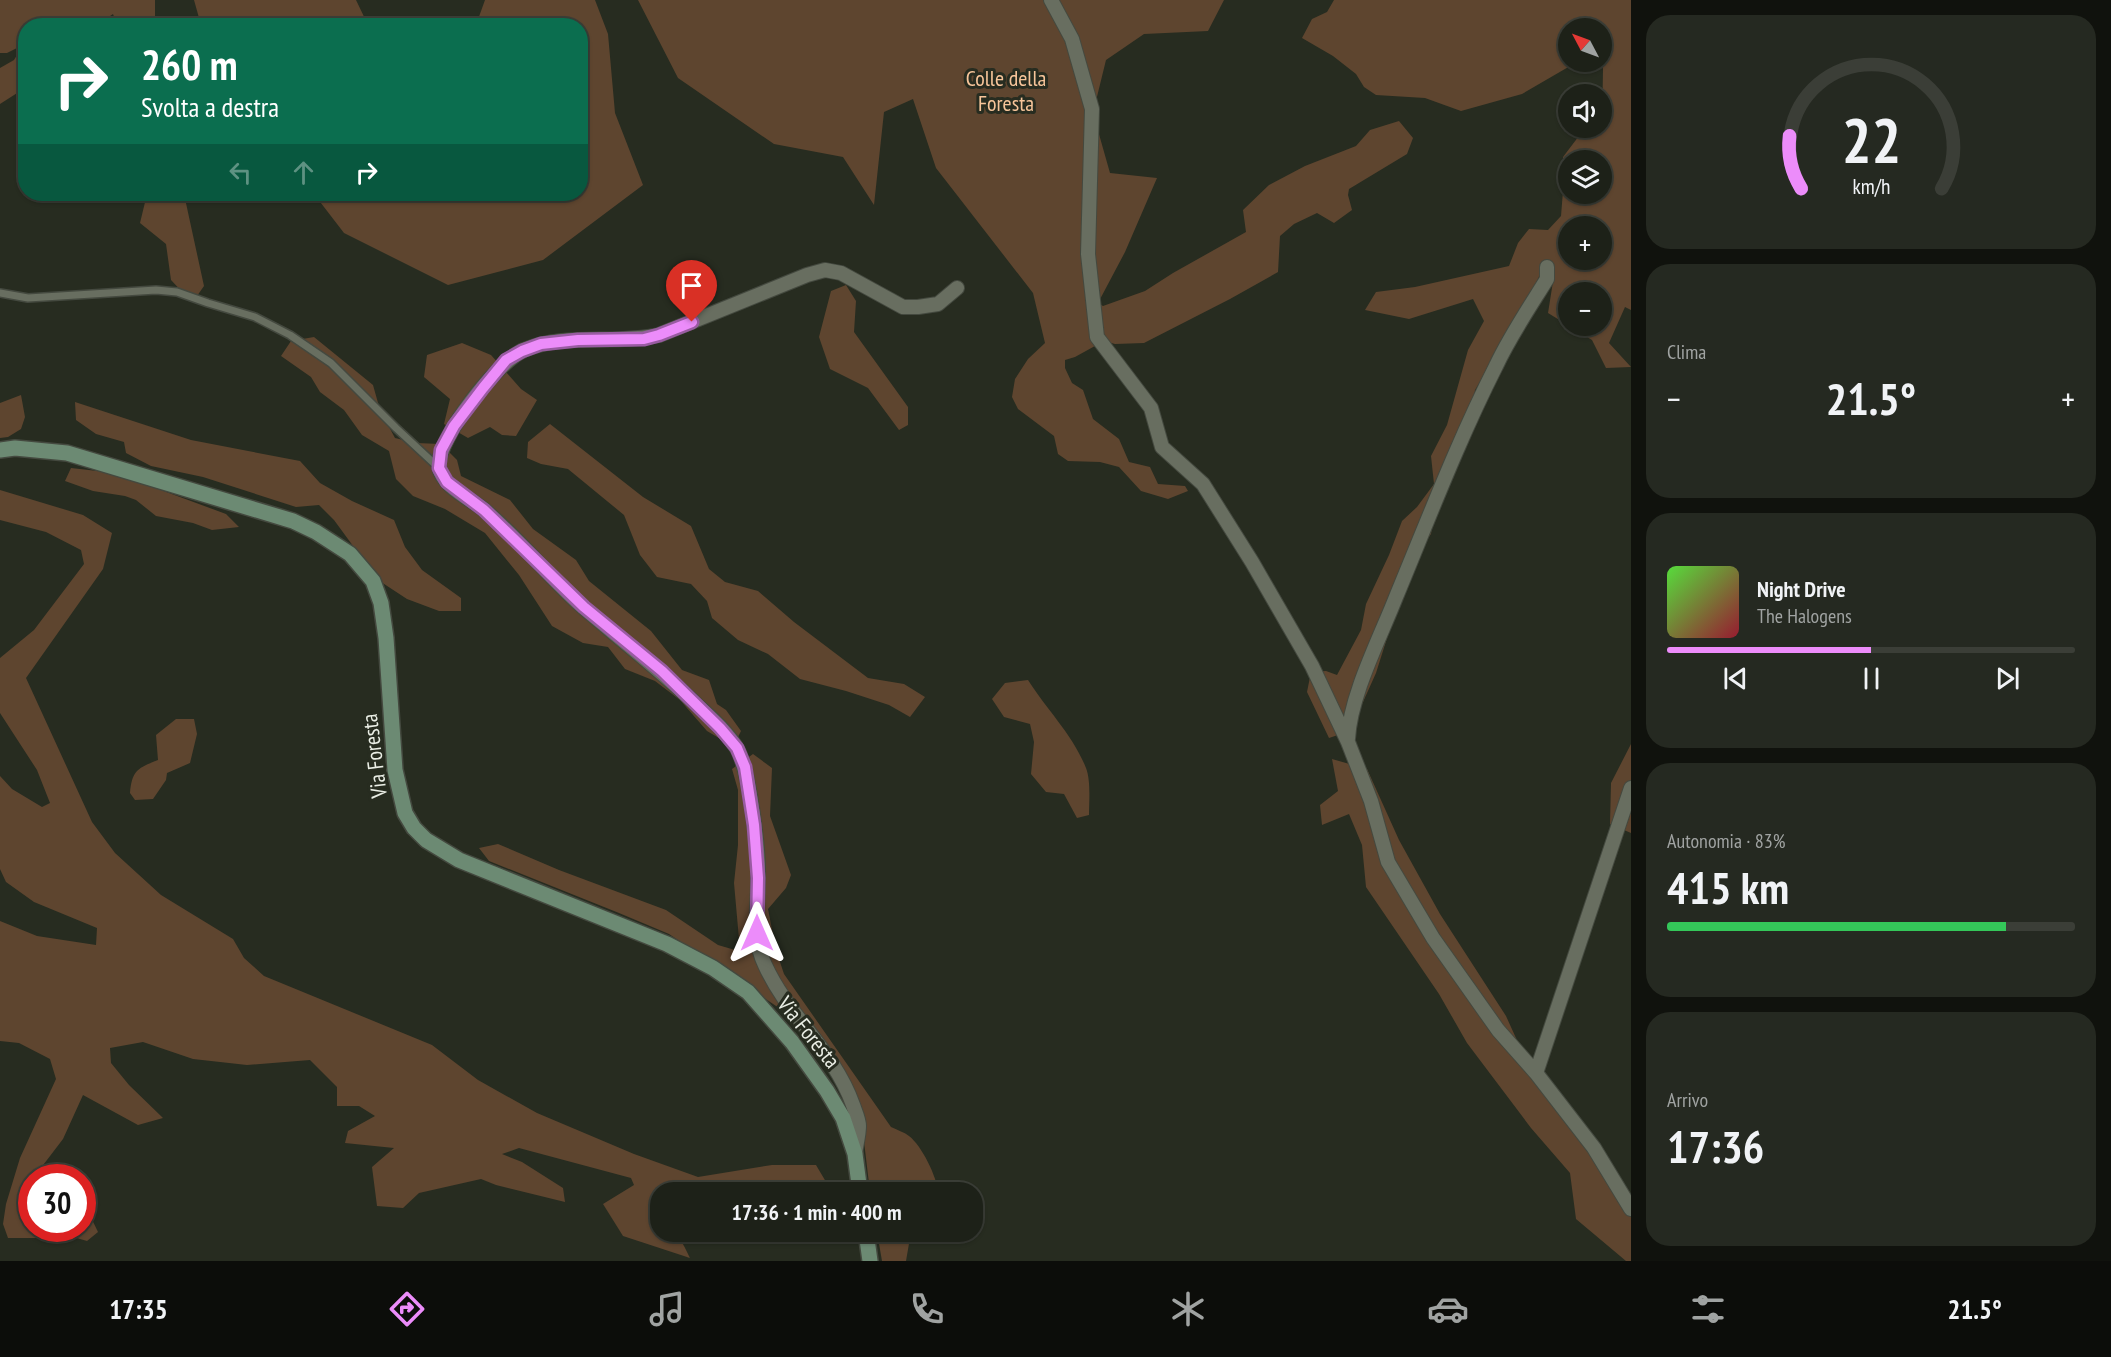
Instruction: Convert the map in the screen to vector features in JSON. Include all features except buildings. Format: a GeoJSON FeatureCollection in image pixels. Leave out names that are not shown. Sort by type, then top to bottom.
{"type":"FeatureCollection","features":[{"type":"Feature","properties":{"kind":"main road","name":"Via Foresta"},"geometry":{"type":"LineString","coordinates":[[0,450],[67,453],[293,521],[316,532],[350,554],[373,581],[381,603],[386,638],[394,770],[402,806],[414,828],[426,840],[459,860],[667,944],[713,968],[748,992],[792,1042],[843,1118],[855,1154],[859,1182]]}},
{"type":"Feature","properties":{"kind":"main road"},"geometry":{"type":"LineString","coordinates":[[867,1242],[870,1261]]}},
{"type":"Feature","properties":{"kind":"street"},"geometry":{"type":"LineString","coordinates":[[1051,0],[1072,39],[1092,110],[1088,254],[1097,337],[1151,408],[1162,447],[1203,484],[1252,562],[1312,666],[1348,741],[1371,801],[1388,862],[1433,938],[1498,1030],[1536,1073],[1594,1148],[1631,1209]]}},
{"type":"Feature","properties":{"kind":"street"},"geometry":{"type":"LineString","coordinates":[[1348,741],[1349,725],[1367,669],[1473,412],[1497,363],[1547,279],[1547,267]]}},
{"type":"Feature","properties":{"kind":"street"},"geometry":{"type":"LineString","coordinates":[[855,1154],[860,1124],[850,1098],[835,1066],[776,987],[763,962],[758,945],[756,921],[758,878],[754,825],[745,767],[737,748],[662,671],[584,607],[484,510],[447,482],[439,468],[441,450],[454,426],[506,360],[541,344],[578,340],[644,339],[825,270],[841,273],[903,307],[938,304],[957,288]]}},
{"type":"Feature","properties":{"kind":"street"},"geometry":{"type":"LineString","coordinates":[[1536,1073],[1631,788]]}},
{"type":"Feature","properties":{"kind":"lane"},"geometry":{"type":"LineString","coordinates":[[0,293],[28,298],[156,290],[177,292],[255,317],[290,334],[331,363],[439,468]]}},
{"type":"Feature","properties":{"kind":"green space"},"geometry":{"type":"Polygon","coordinates":[[[0,0],[155,0],[155,18],[114,18],[113,14],[107,18],[18,18],[18,48],[7,53],[0,53],[0,0]]]}},
{"type":"Feature","properties":{"kind":"green space"},"geometry":{"type":"Polygon","coordinates":[[[194,0],[356,0],[365,18],[199,18],[194,0]]]}},
{"type":"Feature","properties":{"kind":"green space"},"geometry":{"type":"Polygon","coordinates":[[[485,0],[595,0],[608,34],[615,113],[643,185],[543,260],[448,285],[344,233],[319,201],[588,201],[588,18],[479,18],[485,0]]]}},
{"type":"Feature","properties":{"kind":"green space","name":"Colle della Foresta"},"geometry":{"type":"Polygon","coordinates":[[[638,0],[1224,0],[1208,31],[1144,34],[1106,60],[1093,113],[1110,173],[1157,178],[1125,252],[1098,303],[1103,306],[1145,291],[1246,232],[1243,210],[1269,185],[1305,166],[1356,146],[1370,130],[1399,121],[1413,138],[1407,154],[1349,189],[1348,195],[1352,210],[1334,223],[1317,213],[1294,224],[1280,236],[1278,272],[1144,343],[1115,344],[1104,341],[1065,360],[1065,368],[1072,383],[1083,390],[1093,419],[1119,439],[1129,462],[1150,467],[1158,484],[1185,486],[1188,491],[1168,499],[1141,491],[1119,467],[1100,462],[1068,461],[1058,454],[1054,436],[1018,409],[1012,397],[1015,379],[1028,359],[1045,343],[1033,293],[936,168],[913,99],[884,112],[874,205],[843,157],[774,144],[678,78],[638,0]]]}},
{"type":"Feature","properties":{"kind":"green space"},"geometry":{"type":"Polygon","coordinates":[[[1334,0],[1631,0],[1631,310],[1625,307],[1609,343],[1631,367],[1606,368],[1592,340],[1585,336],[1612,336],[1612,282],[1558,282],[1558,319],[1548,313],[1555,269],[1546,262],[1523,310],[1475,390],[1471,432],[1434,512],[1431,534],[1412,559],[1376,673],[1350,731],[1329,738],[1307,692],[1311,672],[1326,671],[1337,675],[1361,630],[1366,604],[1402,521],[1417,507],[1434,484],[1431,456],[1447,425],[1468,350],[1484,321],[1473,299],[1409,319],[1365,310],[1376,292],[1415,287],[1509,266],[1518,243],[1529,229],[1548,230],[1558,219],[1558,270],[1612,270],[1612,216],[1561,216],[1562,204],[1612,204],[1612,150],[1568,150],[1577,138],[1612,138],[1612,84],[1603,84],[1603,72],[1612,72],[1612,18],[1558,18],[1558,72],[1560,72],[1522,94],[1461,111],[1425,98],[1376,95],[1364,87],[1356,74],[1333,56],[1302,38],[1312,19],[1327,12],[1334,0]]]}},
{"type":"Feature","properties":{"kind":"green space"},"geometry":{"type":"Polygon","coordinates":[[[18,53],[18,92],[0,104],[0,68],[14,60],[18,53]]]}},
{"type":"Feature","properties":{"kind":"green space"},"geometry":{"type":"Polygon","coordinates":[[[145,201],[186,201],[204,286],[197,296],[187,297],[171,280],[166,244],[140,223],[145,201]]]}},
{"type":"Feature","properties":{"kind":"green space"},"geometry":{"type":"Polygon","coordinates":[[[846,285],[856,301],[854,332],[908,407],[908,425],[899,430],[868,388],[830,369],[819,337],[831,291],[846,285]]]}},
{"type":"Feature","properties":{"kind":"green space"},"geometry":{"type":"Polygon","coordinates":[[[314,337],[373,385],[380,410],[395,438],[416,443],[441,444],[457,460],[461,476],[510,500],[533,529],[576,560],[589,581],[651,631],[682,670],[709,680],[717,704],[726,710],[741,731],[738,737],[729,744],[707,731],[680,700],[655,681],[625,669],[608,647],[583,643],[552,626],[519,575],[485,533],[445,509],[413,496],[396,479],[389,451],[362,435],[344,410],[320,392],[311,377],[281,356],[291,341],[314,337]]]}},
{"type":"Feature","properties":{"kind":"green space"},"geometry":{"type":"Polygon","coordinates":[[[462,343],[491,355],[521,389],[537,400],[516,436],[502,435],[490,427],[468,438],[444,424],[450,399],[424,377],[427,355],[462,343]]]}},
{"type":"Feature","properties":{"kind":"green space"},"geometry":{"type":"Polygon","coordinates":[[[21,395],[25,417],[21,429],[8,437],[0,438],[0,403],[21,395]]]}},
{"type":"Feature","properties":{"kind":"green space"},"geometry":{"type":"Polygon","coordinates":[[[75,402],[191,440],[300,461],[320,483],[394,520],[405,547],[422,570],[461,598],[461,611],[439,611],[407,599],[378,580],[334,520],[319,505],[296,507],[203,477],[151,466],[126,453],[124,442],[96,434],[76,420],[75,402]]]}},
{"type":"Feature","properties":{"kind":"green space"},"geometry":{"type":"Polygon","coordinates":[[[550,424],[643,497],[691,526],[709,569],[725,582],[758,591],[794,622],[868,678],[904,684],[925,697],[910,717],[889,705],[800,679],[768,654],[738,640],[712,618],[707,601],[691,584],[657,577],[640,555],[624,515],[568,469],[541,464],[527,458],[528,442],[550,424]]]}},
{"type":"Feature","properties":{"kind":"green space"},"geometry":{"type":"Polygon","coordinates":[[[71,468],[115,473],[226,514],[239,527],[212,530],[193,523],[156,516],[136,500],[93,491],[65,481],[71,468]]]}},
{"type":"Feature","properties":{"kind":"green space"},"geometry":{"type":"Polygon","coordinates":[[[0,490],[83,515],[112,533],[103,569],[26,678],[92,822],[115,853],[161,895],[233,939],[244,958],[264,976],[432,1045],[478,1080],[537,1113],[634,1154],[698,1177],[772,1165],[816,1165],[826,1182],[650,1182],[650,1242],[682,1242],[690,1258],[623,1236],[603,1204],[634,1185],[631,1178],[519,1148],[502,1154],[522,1162],[563,1188],[565,1202],[496,1185],[481,1179],[419,1193],[403,1208],[377,1206],[372,1167],[394,1148],[345,1143],[348,1131],[375,1116],[359,1106],[337,1106],[337,1087],[310,1060],[247,1065],[193,1059],[143,1042],[110,1048],[111,1063],[129,1085],[163,1118],[138,1125],[83,1095],[63,1139],[44,1164],[18,1164],[56,1079],[50,1059],[19,1043],[0,1041],[0,921],[37,936],[96,945],[97,928],[34,902],[6,882],[0,869],[0,776],[12,789],[42,807],[50,803],[37,770],[0,713],[0,658],[34,630],[84,564],[81,550],[46,532],[0,520],[0,490]]]}},
{"type":"Feature","properties":{"kind":"green space"},"geometry":{"type":"Polygon","coordinates":[[[1028,680],[1081,756],[1088,773],[1089,815],[1077,818],[1064,794],[1046,792],[1031,774],[1034,742],[1030,724],[1004,717],[992,699],[1005,683],[1028,680]]]}},
{"type":"Feature","properties":{"kind":"green space"},"geometry":{"type":"Polygon","coordinates":[[[176,719],[194,719],[197,734],[190,763],[167,773],[166,780],[153,799],[135,800],[130,793],[134,775],[141,768],[158,760],[156,735],[176,719]]]}},
{"type":"Feature","properties":{"kind":"green space"},"geometry":{"type":"Polygon","coordinates":[[[1631,744],[1631,833],[1610,824],[1611,783],[1631,744]]]}},
{"type":"Feature","properties":{"kind":"green space"},"geometry":{"type":"Polygon","coordinates":[[[753,754],[772,768],[770,816],[791,875],[786,888],[768,909],[776,950],[784,974],[891,1127],[907,1135],[919,1147],[936,1182],[869,1182],[863,1133],[825,1064],[782,1010],[669,934],[489,861],[479,848],[498,844],[559,870],[666,910],[718,945],[735,950],[739,939],[734,883],[738,845],[738,790],[732,769],[753,754]]]}},
{"type":"Feature","properties":{"kind":"green space"},"geometry":{"type":"Polygon","coordinates":[[[1332,759],[1367,769],[1399,840],[1440,914],[1506,1016],[1525,1058],[1631,1200],[1631,1261],[1626,1261],[1576,1219],[1570,1173],[1531,1128],[1467,1043],[1439,994],[1366,887],[1362,845],[1349,814],[1322,825],[1320,805],[1338,791],[1332,759]]]}},
{"type":"Feature","properties":{"kind":"green space"},"geometry":{"type":"Polygon","coordinates":[[[18,1165],[18,1238],[8,1238],[3,1224],[6,1204],[18,1165]]]}},
{"type":"Feature","properties":{"kind":"green space"},"geometry":{"type":"Polygon","coordinates":[[[879,1242],[909,1242],[906,1261],[882,1261],[879,1242]]]}},
{"type":"Feature","properties":{"kind":"route"},"geometry":{"type":"LineString","coordinates":[[692,322],[644,339],[578,340],[541,344],[506,360],[454,426],[441,450],[439,468],[447,482],[484,510],[584,607],[662,671],[737,748],[745,767],[754,825],[758,878],[757,933]]}}]}
